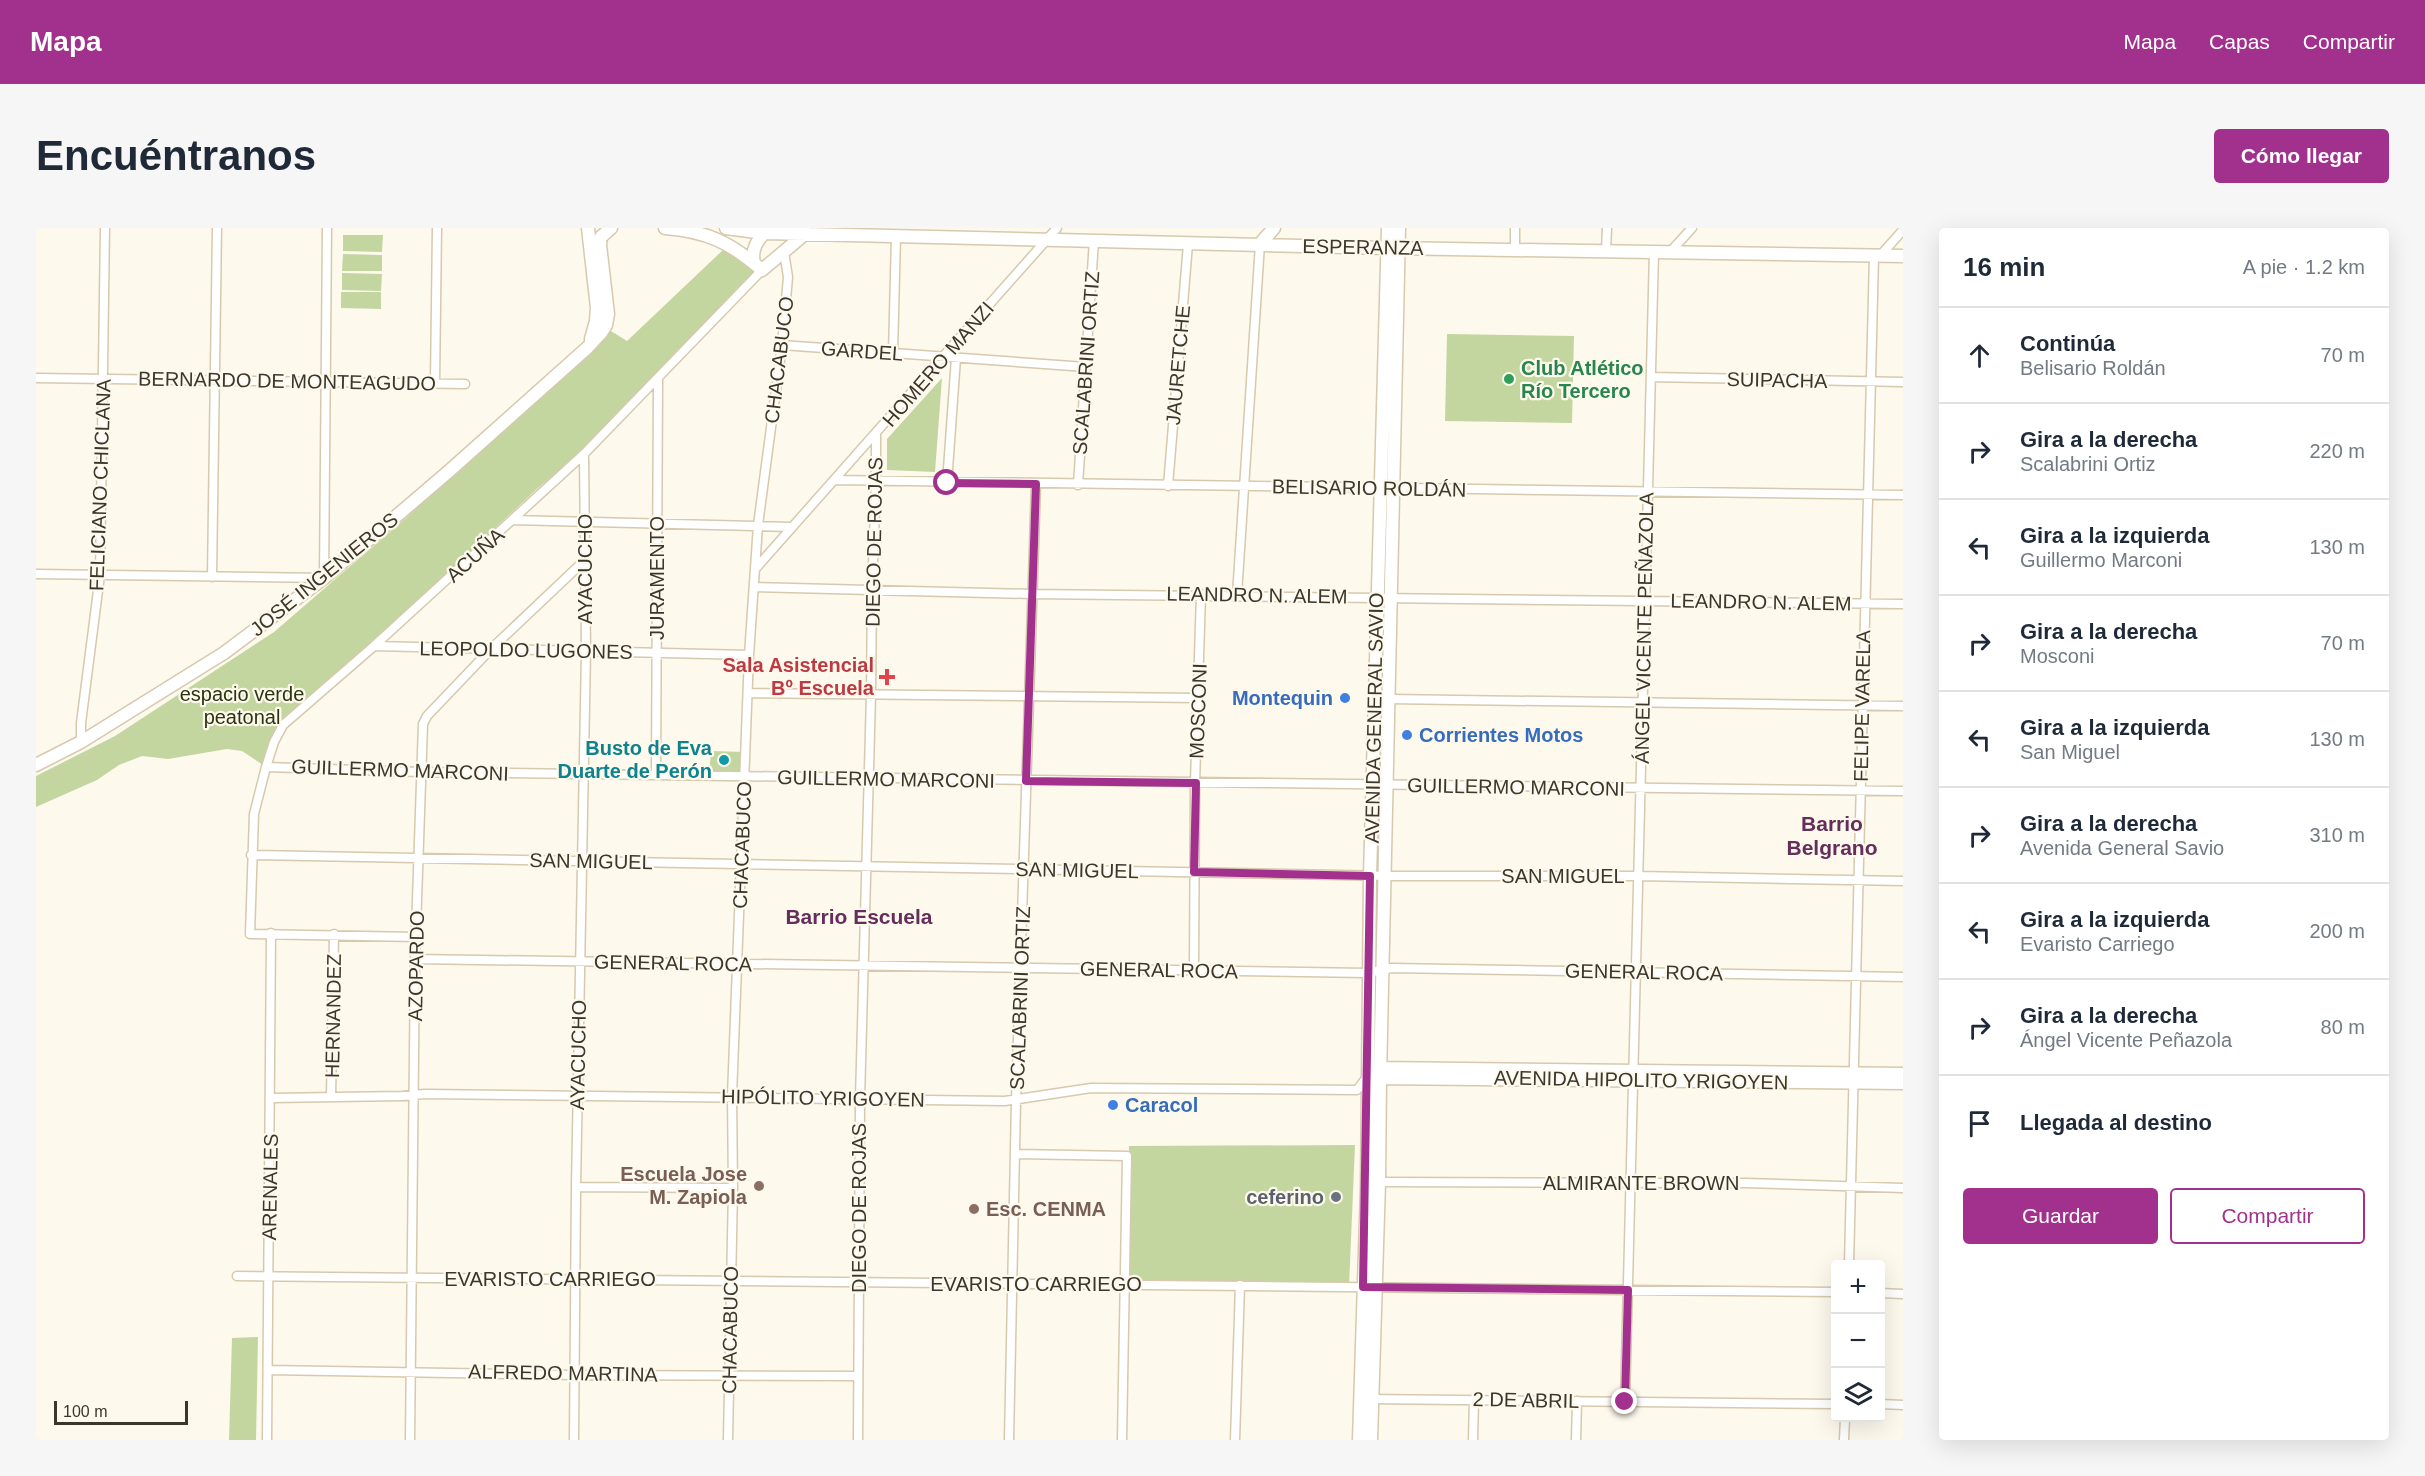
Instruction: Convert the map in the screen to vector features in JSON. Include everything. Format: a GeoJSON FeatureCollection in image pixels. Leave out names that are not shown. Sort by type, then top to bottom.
{"type":"FeatureCollection","features":[{"type":"Feature","properties":{"kind":"main road","name":"JOSÉ INGENIEROS"},"geometry":{"type":"LineString","coordinates":[[587,348],[597,321],[588,228]]}},
{"type":"Feature","properties":{"kind":"main road","name":"JOSÉ INGENIEROS"},"geometry":{"type":"LineString","coordinates":[[36,765],[81,742],[224,653],[324,578],[448,472],[587,348],[606,324],[608,314],[600,244],[601,237],[611,228]]}},
{"type":"Feature","properties":{"kind":"main road"},"geometry":{"type":"LineString","coordinates":[[665,228],[700,232],[711,236],[736,249],[758,267]]}},
{"type":"Feature","properties":{"kind":"main road","name":"ESPERANZA"},"geometry":{"type":"LineString","coordinates":[[726,228],[763,233],[801,230],[896,236],[1188,244],[1903,256]]}},
{"type":"Feature","properties":{"kind":"main road"},"geometry":{"type":"LineString","coordinates":[[1260,244],[1274,228]]}},
{"type":"Feature","properties":{"kind":"main road"},"geometry":{"type":"LineString","coordinates":[[1388,228],[1393,248]]}},
{"type":"Feature","properties":{"kind":"main road"},"geometry":{"type":"LineString","coordinates":[[1393,248],[1399,228]]}},
{"type":"Feature","properties":{"kind":"main road","name":"ACUÑA"},"geometry":{"type":"LineString","coordinates":[[758,267],[784,252],[801,230]]}},
{"type":"Feature","properties":{"kind":"main road"},"geometry":{"type":"LineString","coordinates":[[758,267],[753,250],[763,233],[784,252]]}},
{"type":"Feature","properties":{"kind":"main road","name":"AVENIDA GENERAL SAVIO"},"geometry":{"type":"LineString","coordinates":[[1370,1287],[1380,1182],[1368,973],[1370,876],[1384,596],[1393,248]]}},
{"type":"Feature","properties":{"kind":"main road","name":"AVENIDA GENERAL SAVIO"},"geometry":{"type":"LineString","coordinates":[[1371,1440],[1367,1399],[1370,1287],[1367,1188],[1382,968],[1388,699],[1384,596]]}},
{"type":"Feature","properties":{"kind":"main road","name":"AVENIDA HIPOLITO YRIGOYEN"},"geometry":{"type":"LineString","coordinates":[[1375,1074],[1854,1078],[1903,1074]]}},
{"type":"Feature","properties":{"kind":"main road","name":"AVENIDA HIPOLITO YRIGOYEN"},"geometry":{"type":"LineString","coordinates":[[1854,1078],[1903,1083]]}},
{"type":"Feature","properties":{"kind":"main road","name":"AVENIDA GENERAL SAVIO"},"geometry":{"type":"LineString","coordinates":[[1359,1440],[1367,1399]]}},
{"type":"Feature","properties":{"kind":"street","name":"FELICIANO CHICLANA"},"geometry":{"type":"LineString","coordinates":[[81,742],[81,723],[100,575],[105,228]]}},
{"type":"Feature","properties":{"kind":"street"},"geometry":{"type":"LineString","coordinates":[[212,577],[217,228]]}},
{"type":"Feature","properties":{"kind":"street"},"geometry":{"type":"LineString","coordinates":[[36,574],[324,578],[327,228]]}},
{"type":"Feature","properties":{"kind":"street"},"geometry":{"type":"LineString","coordinates":[[435,383],[437,228]]}},
{"type":"Feature","properties":{"kind":"street","name":"HOMERO MANZI"},"geometry":{"type":"LineString","coordinates":[[756,568],[876,436],[1057,228]]}},
{"type":"Feature","properties":{"kind":"street"},"geometry":{"type":"LineString","coordinates":[[1515,228],[1515,249]]}},
{"type":"Feature","properties":{"kind":"street"},"geometry":{"type":"LineString","coordinates":[[1606,251],[1607,228]]}},
{"type":"Feature","properties":{"kind":"street"},"geometry":{"type":"LineString","coordinates":[[1671,251],[1692,228]]}},
{"type":"Feature","properties":{"kind":"street"},"geometry":{"type":"LineString","coordinates":[[1877,256],[1903,230]]}},
{"type":"Feature","properties":{"kind":"street"},"geometry":{"type":"LineString","coordinates":[[894,353],[896,236]]}},
{"type":"Feature","properties":{"kind":"street","name":"SCALABRINI ORTIZ"},"geometry":{"type":"LineString","coordinates":[[1078,485],[1094,240]]}},
{"type":"Feature","properties":{"kind":"street","name":"JAURETCHE"},"geometry":{"type":"LineString","coordinates":[[1168,486],[1188,244]]}},
{"type":"Feature","properties":{"kind":"street"},"geometry":{"type":"LineString","coordinates":[[1238,595],[1260,244]]}},
{"type":"Feature","properties":{"kind":"street","name":"ÁNGEL VICENTE PEÑAZOLA"},"geometry":{"type":"LineString","coordinates":[[1625,1402],[1654,251]]}},
{"type":"Feature","properties":{"kind":"street","name":"CHACABUCO"},"geometry":{"type":"LineString","coordinates":[[728,1440],[733,1188],[732,1096],[743,863],[749,655],[758,525],[782,345],[788,277],[784,252]]}},
{"type":"Feature","properties":{"kind":"street","name":"FELIPE VARELA"},"geometry":{"type":"LineString","coordinates":[[1849,1260],[1870,381],[1877,256]]}},
{"type":"Feature","properties":{"kind":"street","name":"ACUÑA"},"geometry":{"type":"LineString","coordinates":[[271,933],[250,934],[251,855],[254,814],[274,742],[284,725],[584,454],[658,381],[758,267]]}},
{"type":"Feature","properties":{"kind":"street","name":"GARDEL"},"geometry":{"type":"LineString","coordinates":[[782,345],[1086,367]]}},
{"type":"Feature","properties":{"kind":"street"},"geometry":{"type":"LineString","coordinates":[[947,483],[956,358]]}},
{"type":"Feature","properties":{"kind":"street","name":"SUIPACHA"},"geometry":{"type":"LineString","coordinates":[[1651,377],[1903,382]]}},
{"type":"Feature","properties":{"kind":"street","name":"BERNARDO DE MONTEAGUDO"},"geometry":{"type":"LineString","coordinates":[[36,378],[465,384]]}},
{"type":"Feature","properties":{"kind":"street","name":"JURAMENTO"},"geometry":{"type":"LineString","coordinates":[[656,776],[658,381]]}},
{"type":"Feature","properties":{"kind":"street","name":"DIEGO DE ROJAS"},"geometry":{"type":"LineString","coordinates":[[858,1440],[860,1099],[876,436]]}},
{"type":"Feature","properties":{"kind":"street","name":"AYACUCHO"},"geometry":{"type":"LineString","coordinates":[[574,1440],[576,1187],[584,860],[586,651],[584,454]]}},
{"type":"Feature","properties":{"kind":"street","name":"BELISARIO ROLDÁN"},"geometry":{"type":"LineString","coordinates":[[834,480],[1903,495]]}},
{"type":"Feature","properties":{"kind":"street","name":"SCALABRINI ORTIZ"},"geometry":{"type":"LineString","coordinates":[[1009,1440],[1016,1101],[1036,484]]}},
{"type":"Feature","properties":{"kind":"street"},"geometry":{"type":"LineString","coordinates":[[512,520],[792,527]]}},
{"type":"Feature","properties":{"kind":"street","name":"AZOPARDO"},"geometry":{"type":"LineString","coordinates":[[410,1440],[415,959],[423,724],[490,650],[585,560]]}},
{"type":"Feature","properties":{"kind":"street","name":"LEANDRO N. ALEM"},"geometry":{"type":"LineString","coordinates":[[754,587],[1032,594],[1384,596],[1903,604]]}},
{"type":"Feature","properties":{"kind":"street","name":"MOSCONI"},"geometry":{"type":"LineString","coordinates":[[1194,972],[1194,872],[1201,594]]}},
{"type":"Feature","properties":{"kind":"street","name":"LEOPOLDO LUGONES"},"geometry":{"type":"LineString","coordinates":[[374,646],[749,655]]}},
{"type":"Feature","properties":{"kind":"street"},"geometry":{"type":"LineString","coordinates":[[748,693],[1199,698]]}},
{"type":"Feature","properties":{"kind":"street"},"geometry":{"type":"LineString","coordinates":[[1388,699],[1903,706]]}},
{"type":"Feature","properties":{"kind":"street","name":"GUILLERMO MARCONI"},"geometry":{"type":"LineString","coordinates":[[266,767],[656,776],[1903,792]]}},
{"type":"Feature","properties":{"kind":"street","name":"SAN MIGUEL"},"geometry":{"type":"LineString","coordinates":[[251,855],[1370,876],[1638,876],[1903,881]]}},
{"type":"Feature","properties":{"kind":"street"},"geometry":{"type":"LineString","coordinates":[[271,933],[416,937]]}},
{"type":"Feature","properties":{"kind":"street","name":"ARENALES"},"geometry":{"type":"LineString","coordinates":[[267,1440],[271,933]]}},
{"type":"Feature","properties":{"kind":"street","name":"HERNANDEZ"},"geometry":{"type":"LineString","coordinates":[[331,1097],[334,934]]}},
{"type":"Feature","properties":{"kind":"street","name":"GENERAL ROCA"},"geometry":{"type":"LineString","coordinates":[[415,959],[1194,972],[1368,973],[1382,968],[1903,977]]}},
{"type":"Feature","properties":{"kind":"street","name":"HIPÓLITO YRIGOYEN"},"geometry":{"type":"LineString","coordinates":[[271,1098],[578,1095],[1016,1101],[1091,1088],[1357,1090],[1375,1074]]}},
{"type":"Feature","properties":{"kind":"street"},"geometry":{"type":"LineString","coordinates":[[1015,1154],[1127,1156],[1122,1440]]}},
{"type":"Feature","properties":{"kind":"street","name":"ALMIRANTE BROWN"},"geometry":{"type":"LineString","coordinates":[[1380,1182],[1631,1182],[1903,1188]]}},
{"type":"Feature","properties":{"kind":"street"},"geometry":{"type":"LineString","coordinates":[[576,1187],[733,1188]]}},
{"type":"Feature","properties":{"kind":"street","name":"EVARISTO CARRIEGO"},"geometry":{"type":"LineString","coordinates":[[237,1276],[1831,1292]]}},
{"type":"Feature","properties":{"kind":"street"},"geometry":{"type":"LineString","coordinates":[[1235,1440],[1240,1285]]}},
{"type":"Feature","properties":{"kind":"street"},"geometry":{"type":"LineString","coordinates":[[1885,1293],[1903,1294]]}},
{"type":"Feature","properties":{"kind":"street","name":"ALFREDO MARTINA"},"geometry":{"type":"LineString","coordinates":[[268,1370],[574,1375],[858,1376]]}},
{"type":"Feature","properties":{"kind":"street","name":"2 DE ABRIL"},"geometry":{"type":"LineString","coordinates":[[1367,1399],[1831,1404]]}},
{"type":"Feature","properties":{"kind":"street"},"geometry":{"type":"LineString","coordinates":[[1473,1440],[1474,1400]]}},
{"type":"Feature","properties":{"kind":"street"},"geometry":{"type":"LineString","coordinates":[[1576,1440],[1577,1401]]}},
{"type":"Feature","properties":{"kind":"street"},"geometry":{"type":"LineString","coordinates":[[1885,1404],[1903,1405]]}},
{"type":"Feature","properties":{"kind":"street"},"geometry":{"type":"LineString","coordinates":[[1844,1440],[1845,1422]]}},
{"type":"Feature","properties":{"kind":"green space"},"geometry":{"type":"Polygon","coordinates":[[[343,235],[383,235],[382,252],[343,251],[343,235]]]}},
{"type":"Feature","properties":{"kind":"green space","name":"espacio verde peatonal"},"geometry":{"type":"Polygon","coordinates":[[[724,249],[757,272],[570,462],[538,488],[283,725],[266,767],[242,751],[227,749],[168,759],[142,756],[119,765],[97,780],[36,807],[36,776],[115,736],[274,632],[406,518],[484,445],[590,355],[611,331],[627,341],[724,249]]]}},
{"type":"Feature","properties":{"kind":"green space"},"geometry":{"type":"Polygon","coordinates":[[[343,254],[382,255],[382,271],[342,271],[343,254]]]}},
{"type":"Feature","properties":{"kind":"green space"},"geometry":{"type":"Polygon","coordinates":[[[342,273],[382,274],[381,291],[342,290],[342,273]]]}},
{"type":"Feature","properties":{"kind":"green space"},"geometry":{"type":"Polygon","coordinates":[[[341,292],[381,292],[381,309],[341,308],[341,292]]]}},
{"type":"Feature","properties":{"kind":"green space","name":"Club Atlético Río Tercero"},"geometry":{"type":"Polygon","coordinates":[[[1447,334],[1574,336],[1572,423],[1445,421],[1447,334]]]}},
{"type":"Feature","properties":{"kind":"green space"},"geometry":{"type":"Polygon","coordinates":[[[942,378],[935,472],[887,470],[887,439],[942,378]]]}},
{"type":"Feature","properties":{"kind":"green space"},"geometry":{"type":"Polygon","coordinates":[[[711,751],[745,752],[744,777],[709,776],[711,751]]]}},
{"type":"Feature","properties":{"kind":"green space"},"geometry":{"type":"Polygon","coordinates":[[[1355,1145],[1349,1287],[1125,1284],[1129,1146],[1355,1145]]]}},
{"type":"Feature","properties":{"kind":"green space"},"geometry":{"type":"Polygon","coordinates":[[[258,1337],[256,1440],[229,1440],[232,1338],[258,1337]]]}},
{"type":"Feature","properties":{"kind":"place","name":"Club Atlético Río Tercero"},"geometry":{"type":"Point","coordinates":[1509,379]}},
{"type":"Feature","properties":{"kind":"place","name":"Sala Asistencial Bº Escuela"},"geometry":{"type":"Point","coordinates":[887,677]}},
{"type":"Feature","properties":{"kind":"place","name":"Montequin"},"geometry":{"type":"Point","coordinates":[1345,698]}},
{"type":"Feature","properties":{"kind":"place","name":"Corrientes Motos"},"geometry":{"type":"Point","coordinates":[1407,735]}},
{"type":"Feature","properties":{"kind":"place","name":"Busto de Eva Duarte de Perón"},"geometry":{"type":"Point","coordinates":[724,760]}},
{"type":"Feature","properties":{"kind":"place","name":"Caracol"},"geometry":{"type":"Point","coordinates":[1113,1105]}},
{"type":"Feature","properties":{"kind":"place","name":"Escuela Jose M. Zapiola"},"geometry":{"type":"Point","coordinates":[759,1186]}},
{"type":"Feature","properties":{"kind":"place","name":"ceferino"},"geometry":{"type":"Point","coordinates":[1336,1197]}},
{"type":"Feature","properties":{"kind":"place","name":"Esc. CENMA"},"geometry":{"type":"Point","coordinates":[974,1209]}},
{"type":"Feature","properties":{"kind":"district","name":"Barrio Belgrano"},"geometry":{"type":"Point","coordinates":[1832,835]}},
{"type":"Feature","properties":{"kind":"district","name":"Barrio Escuela"},"geometry":{"type":"Point","coordinates":[859,916]}},
{"type":"Feature","properties":{"kind":"route"},"geometry":{"type":"LineString","coordinates":[[947,483],[1036,484],[1026,781],[1196,783],[1194,872],[1370,876],[1367,1188],[1363,1287],[1628,1290],[1625,1402]]}}]}
